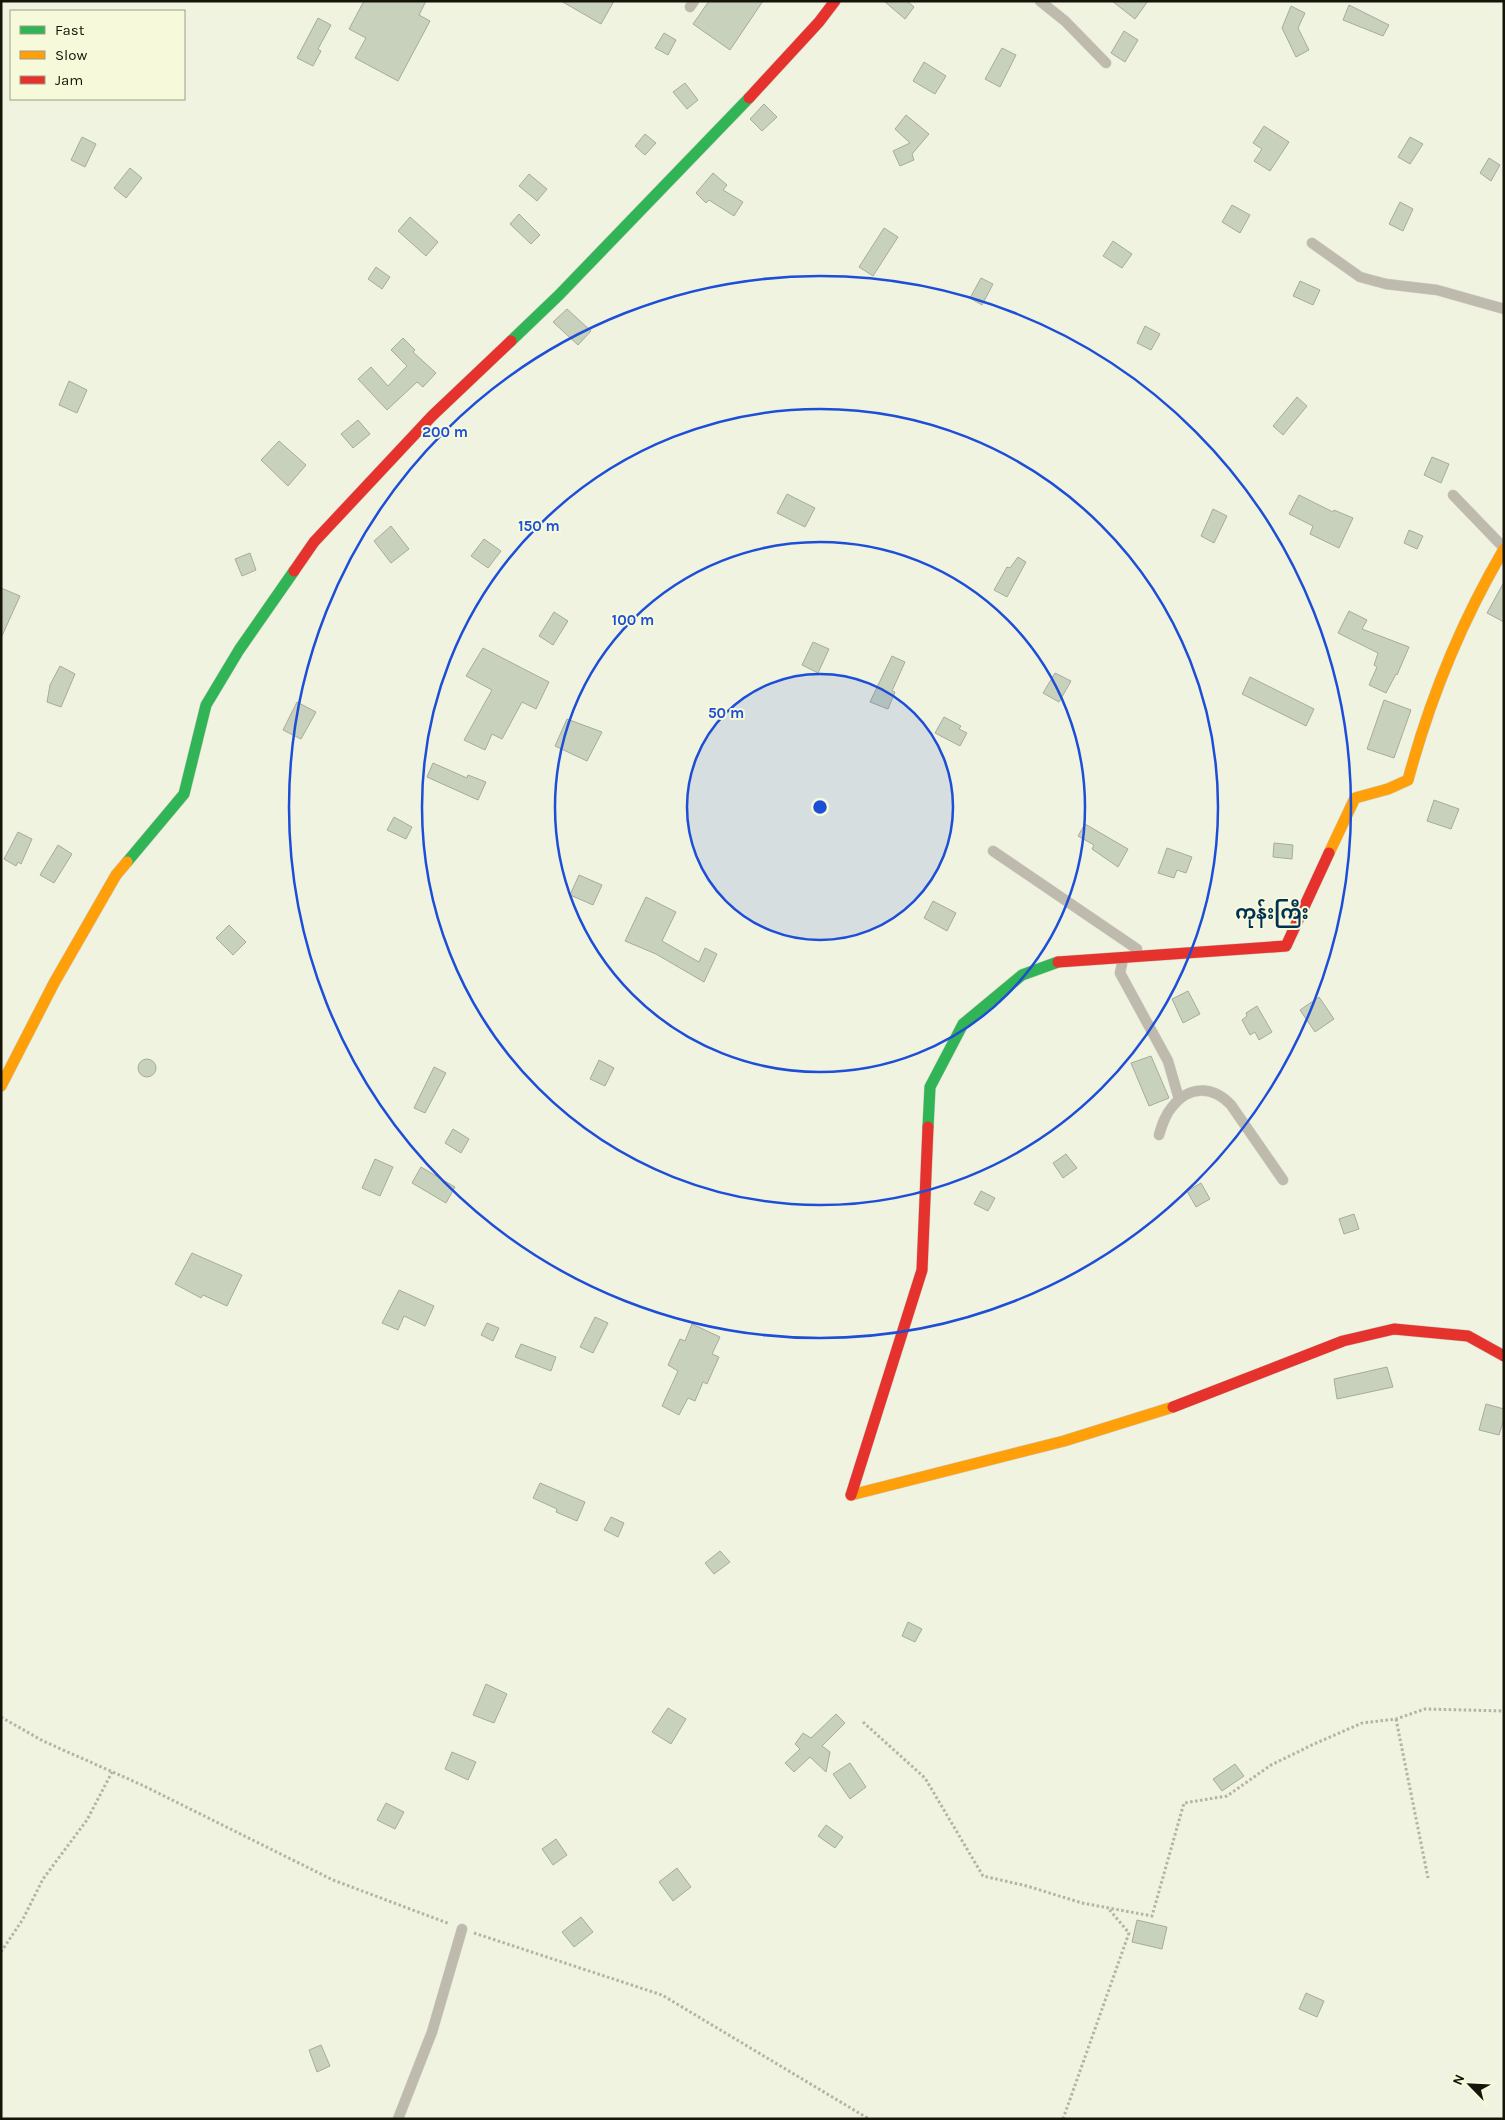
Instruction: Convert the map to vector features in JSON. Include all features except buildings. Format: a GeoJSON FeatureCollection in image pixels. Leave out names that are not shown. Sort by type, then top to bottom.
{"type":"FeatureCollection","features":[{"type":"Feature","properties":{"kind":"street"},"geometry":{"type":"LineString","coordinates":[[1,1086],[54,984],[116,875],[184,794],[206,705],[239,650],[314,542],[432,416],[558,295],[654,198],[819,22],[835,1]]}},
{"type":"Feature","properties":{"kind":"street"},"geometry":{"type":"LineString","coordinates":[[1504,548],[1481,587],[1447,659],[1419,739],[1408,780],[1388,789],[1354,798],[1286,946],[1062,961],[1022,976],[963,1024],[930,1087],[922,1270],[851,1495],[1083,1435],[1166,1409],[1343,1341],[1394,1329],[1468,1336],[1504,1356]]}},
{"type":"Feature","properties":{"kind":"lane"},"geometry":{"type":"LineString","coordinates":[[1040,1],[1065,20],[1106,63]]}},
{"type":"Feature","properties":{"kind":"lane"},"geometry":{"type":"LineString","coordinates":[[1312,243],[1360,277],[1386,284],[1436,290],[1504,309]]}},
{"type":"Feature","properties":{"kind":"lane"},"geometry":{"type":"LineString","coordinates":[[1453,495],[1504,548]]}},
{"type":"Feature","properties":{"kind":"lane"},"geometry":{"type":"LineString","coordinates":[[993,851],[1146,956]]}},
{"type":"Feature","properties":{"kind":"lane"},"geometry":{"type":"LineString","coordinates":[[1123,957],[1120,973],[1168,1061],[1179,1099]]}},
{"type":"Feature","properties":{"kind":"lane"},"geometry":{"type":"LineString","coordinates":[[1159,1135],[1165,1118],[1179,1099],[1191,1092],[1207,1090],[1222,1095],[1283,1180]]}},
{"type":"Feature","properties":{"kind":"lane"},"geometry":{"type":"LineString","coordinates":[[398,2119],[432,2032],[462,1929]]}},
{"type":"Feature","properties":{"kind":"path"},"geometry":{"type":"LineString","coordinates":[[863,1722],[925,1778],[983,1876],[1028,1886],[1082,1903],[1152,1916],[1184,1803],[1226,1796],[1271,1765],[1362,1724],[1396,1719],[1425,1709],[1504,1711]]}},
{"type":"Feature","properties":{"kind":"path"},"geometry":{"type":"LineString","coordinates":[[1,1717],[42,1740],[334,1880],[462,1929],[662,1995],[869,2119]]}},
{"type":"Feature","properties":{"kind":"path"},"geometry":{"type":"LineString","coordinates":[[1396,1719],[1428,1878]]}},
{"type":"Feature","properties":{"kind":"path"},"geometry":{"type":"LineString","coordinates":[[1,1952],[23,1919],[43,1879],[87,1820],[112,1772]]}},
{"type":"Feature","properties":{"kind":"path"},"geometry":{"type":"LineString","coordinates":[[1063,2119],[1129,1933],[1108,1908]]}},
{"type":"Feature","properties":{"kind":"traffic: fast"},"geometry":{"type":"LineString","coordinates":[[511,341],[559,295],[749,98]]}},
{"type":"Feature","properties":{"kind":"traffic: fast"},"geometry":{"type":"LineString","coordinates":[[127,862],[184,794],[206,705],[239,650],[294,571]]}},
{"type":"Feature","properties":{"kind":"traffic: fast"},"geometry":{"type":"LineString","coordinates":[[928,1127],[930,1087],[963,1024],[1022,975],[1058,962]]}},
{"type":"Feature","properties":{"kind":"traffic: slow"},"geometry":{"type":"LineString","coordinates":[[1329,853],[1355,798],[1388,789],[1408,780],[1426,720],[1448,661],[1474,604],[1504,549]]}},
{"type":"Feature","properties":{"kind":"traffic: slow"},"geometry":{"type":"LineString","coordinates":[[1,1086],[54,983],[116,875],[127,862]]}},
{"type":"Feature","properties":{"kind":"traffic: slow"},"geometry":{"type":"LineString","coordinates":[[851,1495],[1064,1441],[1173,1407]]}},
{"type":"Feature","properties":{"kind":"traffic: jam"},"geometry":{"type":"LineString","coordinates":[[749,98],[819,22],[835,1]]}},
{"type":"Feature","properties":{"kind":"traffic: jam"},"geometry":{"type":"LineString","coordinates":[[294,571],[314,542],[432,416],[511,341]]}},
{"type":"Feature","properties":{"kind":"traffic: jam"},"geometry":{"type":"LineString","coordinates":[[1058,962],[1286,946],[1329,853]]}},
{"type":"Feature","properties":{"kind":"traffic: jam"},"geometry":{"type":"LineString","coordinates":[[851,1495],[922,1270],[928,1127]]}},
{"type":"Feature","properties":{"kind":"traffic: jam"},"geometry":{"type":"LineString","coordinates":[[1173,1407],[1343,1341],[1394,1329],[1468,1336],[1504,1356]]}},
{"type":"Feature","properties":{"kind":"district","name":"ကုန်းကြီး"},"geometry":{"type":"Point","coordinates":[1272,913]}}]}
